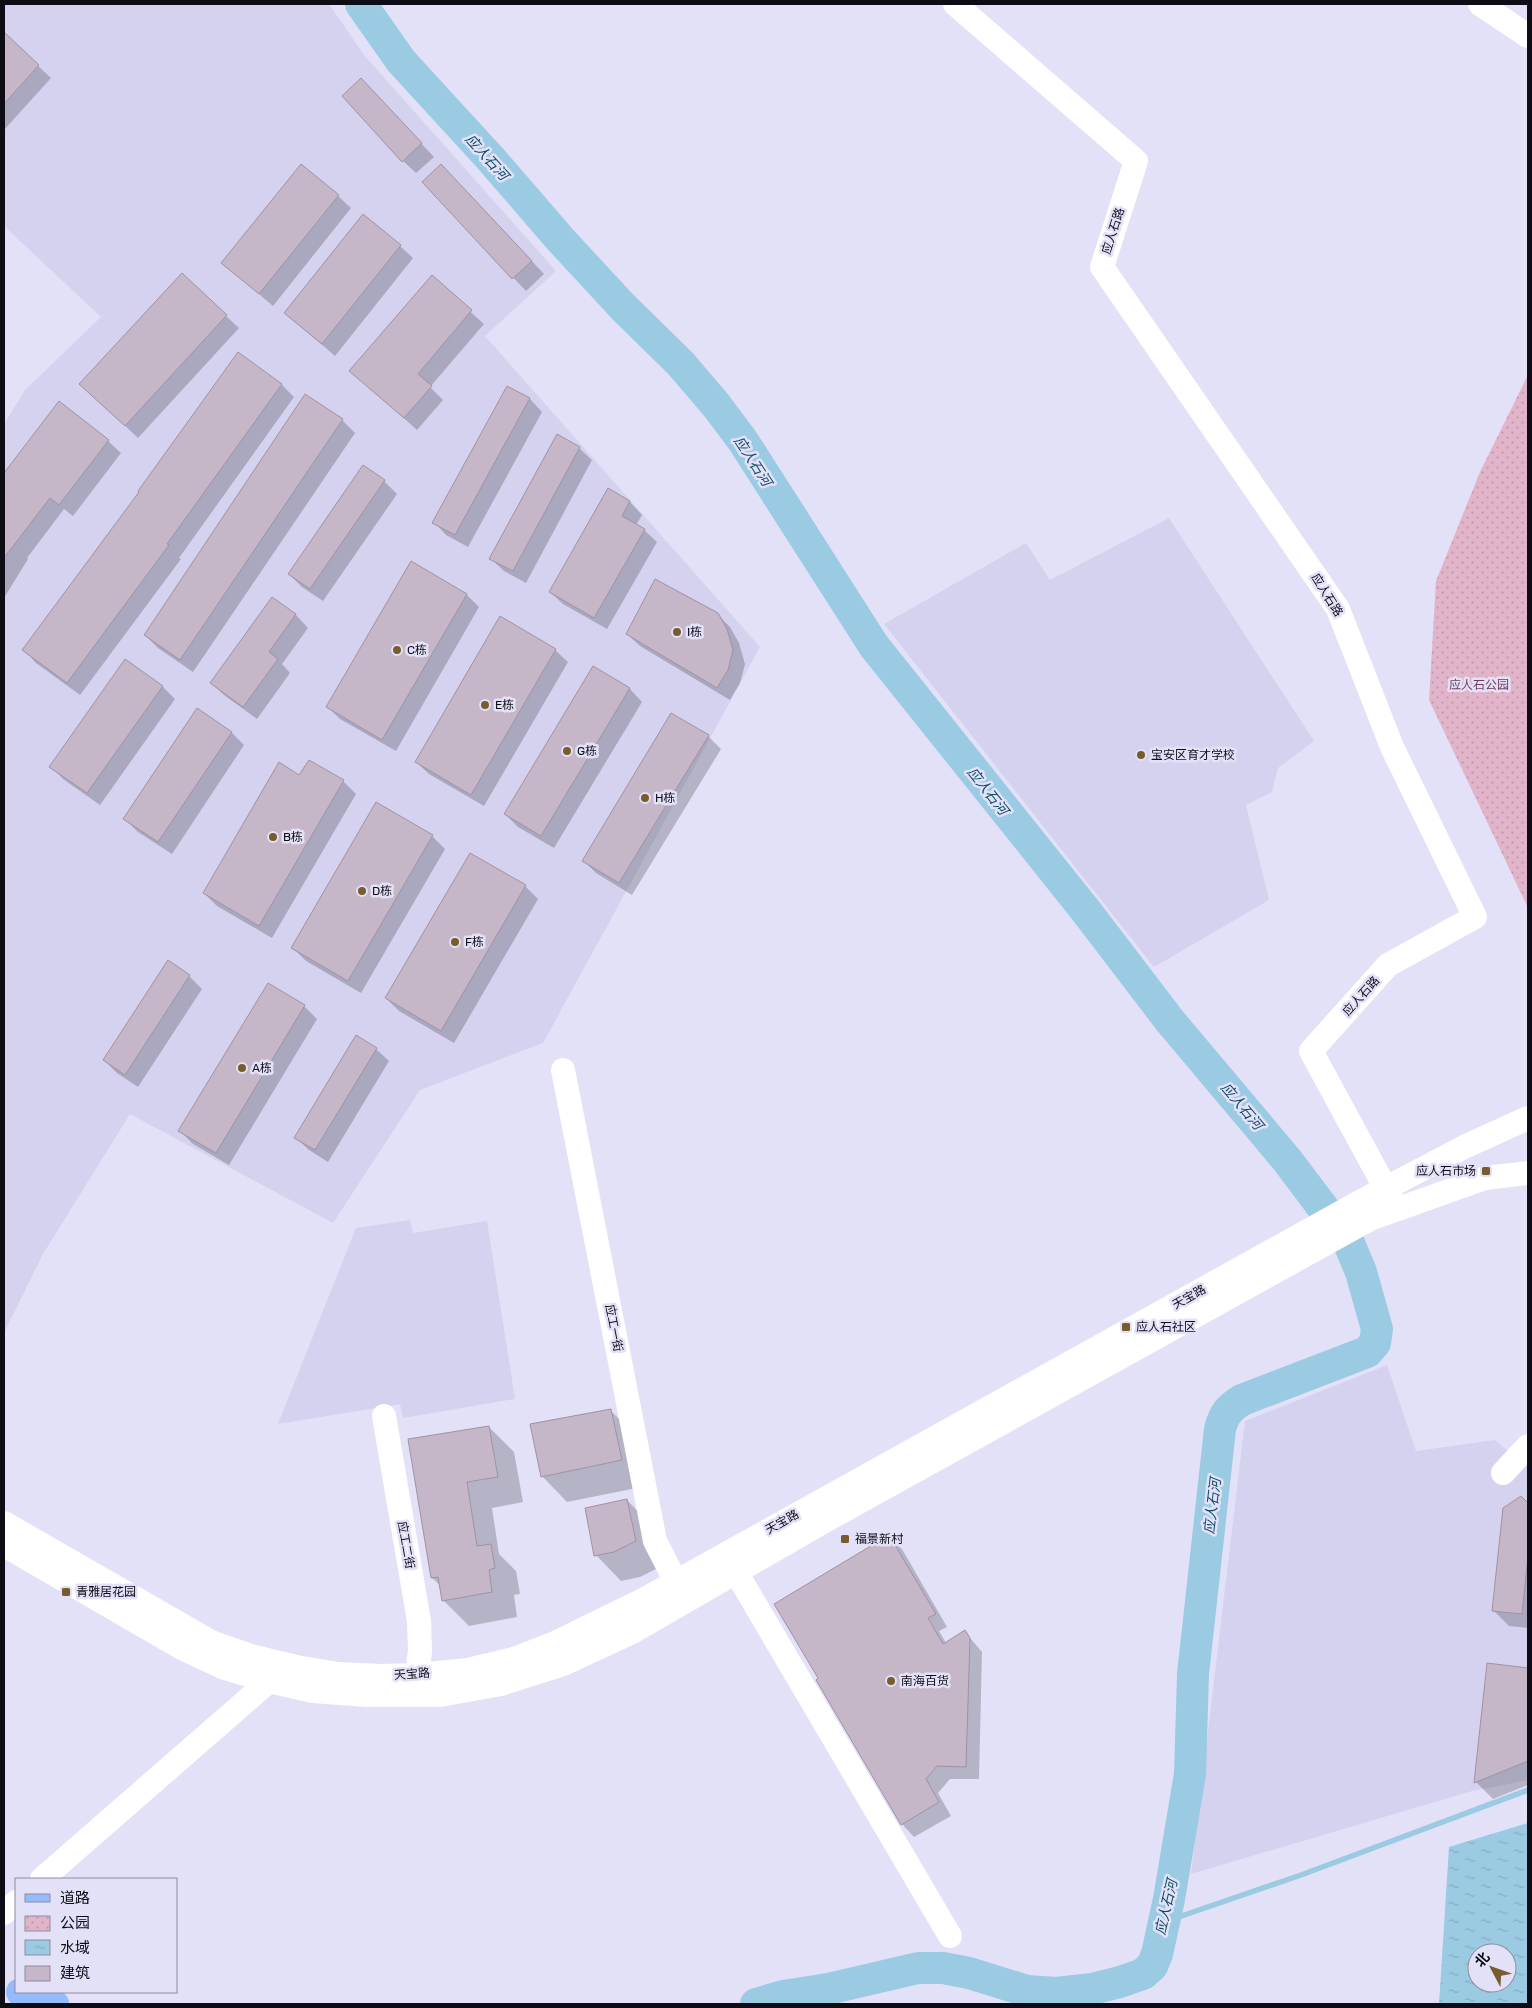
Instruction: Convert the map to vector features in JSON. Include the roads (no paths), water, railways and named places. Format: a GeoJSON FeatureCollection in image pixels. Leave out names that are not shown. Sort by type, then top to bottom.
{"type":"FeatureCollection","features":[{"type":"Feature","properties":{"kind":"main road"},"geometry":{"type":"LineString","coordinates":[[23,1993],[55,2004]]}},
{"type":"Feature","properties":{"kind":"street","name":"应人石路"},"geometry":{"type":"LineString","coordinates":[[955,4],[1136,161],[1102,267],[1338,608],[1392,747],[1475,918],[1388,965],[1311,1051],[1391,1198]]}},
{"type":"Feature","properties":{"kind":"street"},"geometry":{"type":"LineString","coordinates":[[1480,4],[1528,36]]}},
{"type":"Feature","properties":{"kind":"street","name":"应工一街"},"geometry":{"type":"LineString","coordinates":[[562,1070],[655,1541],[676,1582]]}},
{"type":"Feature","properties":{"kind":"street","name":"天宝路"},"geometry":{"type":"LineString","coordinates":[[4,1523],[211,1642],[251,1656],[296,1667],[338,1674],[382,1676],[418,1675],[468,1670],[514,1659],[592,1627],[1391,1198],[1464,1147],[1528,1118]]}},
{"type":"Feature","properties":{"kind":"street","name":"天宝路"},"geometry":{"type":"LineString","coordinates":[[1391,1198],[1485,1178],[1528,1173]]}},
{"type":"Feature","properties":{"kind":"street","name":"天宝路"},"geometry":{"type":"LineString","coordinates":[[4,1545],[182,1648],[225,1668],[269,1681],[313,1691],[367,1695],[440,1695],[501,1684],[563,1664],[632,1632],[1307,1242]]}},
{"type":"Feature","properties":{"kind":"street","name":"应工二街"},"geometry":{"type":"LineString","coordinates":[[384,1416],[419,1621],[420,1651],[418,1675]]}},
{"type":"Feature","properties":{"kind":"street"},"geometry":{"type":"LineString","coordinates":[[736,1572],[950,1936]]}},
{"type":"Feature","properties":{"kind":"street"},"geometry":{"type":"LineString","coordinates":[[43,1878],[269,1681]]}},
{"type":"Feature","properties":{"kind":"street"},"geometry":{"type":"LineString","coordinates":[[4,1913],[15,1903]]}},
{"type":"Feature","properties":{"kind":"water"},"geometry":{"type":"Polygon","coordinates":[[[1528,1823],[1528,2004],[1439,2004],[1449,1847],[1528,1823]]]}},
{"type":"Feature","properties":{"kind":"waterway","name":"应人石河"},"geometry":{"type":"LineString","coordinates":[[361,4],[401,61],[490,158],[560,239],[622,306],[681,364],[716,405],[743,441],[874,646],[1086,911],[1170,1021],[1287,1160],[1348,1241],[1361,1272],[1377,1329],[1375,1343],[1367,1352],[1242,1400],[1225,1415],[1220,1429],[1193,1674],[1190,1774],[1169,1899],[1157,1954],[1152,1966],[1143,1974],[1120,1982],[1092,1989],[1056,1993],[1027,1991],[969,1973],[943,1968],[918,1968],[828,1989],[783,1996],[756,2004]]}},
{"type":"Feature","properties":{"kind":"waterway"},"geometry":{"type":"LineString","coordinates":[[1164,1922],[1301,1875],[1528,1790]]}},
{"type":"Feature","properties":{"kind":"place","name":"I栋"},"geometry":{"type":"Point","coordinates":[677,632]}},
{"type":"Feature","properties":{"kind":"place","name":"C栋"},"geometry":{"type":"Point","coordinates":[397,650]}},
{"type":"Feature","properties":{"kind":"place","name":"E栋"},"geometry":{"type":"Point","coordinates":[485,705]}},
{"type":"Feature","properties":{"kind":"place","name":"G栋"},"geometry":{"type":"Point","coordinates":[567,751]}},
{"type":"Feature","properties":{"kind":"place","name":"宝安区育才学校"},"geometry":{"type":"Point","coordinates":[1141,755]}},
{"type":"Feature","properties":{"kind":"place","name":"H栋"},"geometry":{"type":"Point","coordinates":[645,798]}},
{"type":"Feature","properties":{"kind":"place","name":"B栋"},"geometry":{"type":"Point","coordinates":[273,837]}},
{"type":"Feature","properties":{"kind":"place","name":"D栋"},"geometry":{"type":"Point","coordinates":[362,891]}},
{"type":"Feature","properties":{"kind":"place","name":"F栋"},"geometry":{"type":"Point","coordinates":[455,942]}},
{"type":"Feature","properties":{"kind":"place","name":"A栋"},"geometry":{"type":"Point","coordinates":[242,1068]}},
{"type":"Feature","properties":{"kind":"place","name":"应人石市场"},"geometry":{"type":"Point","coordinates":[1486,1171]}},
{"type":"Feature","properties":{"kind":"place","name":"应人石社区"},"geometry":{"type":"Point","coordinates":[1126,1327]}},
{"type":"Feature","properties":{"kind":"place","name":"福景新村"},"geometry":{"type":"Point","coordinates":[845,1539]}},
{"type":"Feature","properties":{"kind":"place","name":"青雅居花园"},"geometry":{"type":"Point","coordinates":[66,1592]}},
{"type":"Feature","properties":{"kind":"place","name":"南海百货"},"geometry":{"type":"Point","coordinates":[891,1681]}},
{"type":"Feature","properties":{"kind":"park label","name":"应人石公园"},"geometry":{"type":"Point","coordinates":[1479,685]}}]}
